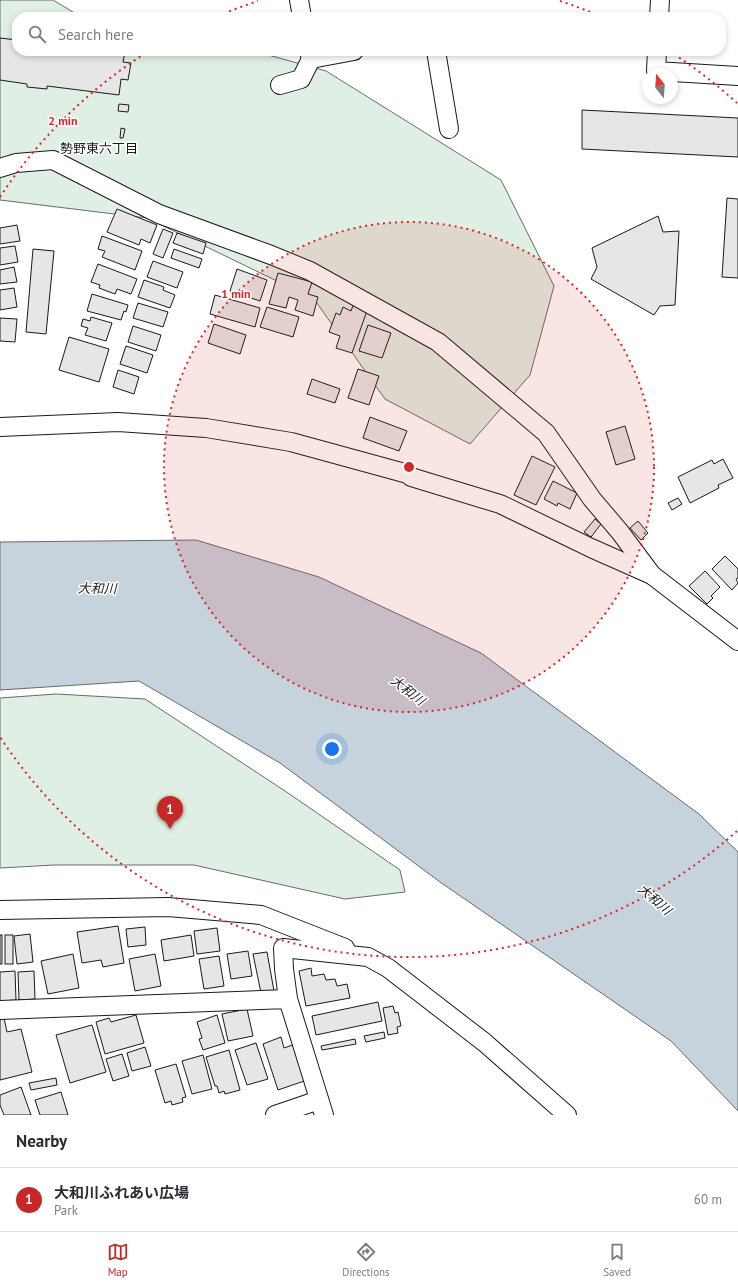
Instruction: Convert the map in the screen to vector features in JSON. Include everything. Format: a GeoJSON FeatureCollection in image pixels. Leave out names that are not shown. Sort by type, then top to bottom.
{"type":"FeatureCollection","features":[{"type":"Feature","properties":{"kind":"street"},"geometry":{"type":"LineString","coordinates":[[299,0],[301,12]]}},
{"type":"Feature","properties":{"kind":"street"},"geometry":{"type":"LineString","coordinates":[[659,12],[660,0]]}},
{"type":"Feature","properties":{"kind":"street"},"geometry":{"type":"LineString","coordinates":[[280,85],[301,79],[310,56]]}},
{"type":"Feature","properties":{"kind":"street"},"geometry":{"type":"LineString","coordinates":[[437,56],[449,129]]}},
{"type":"Feature","properties":{"kind":"street"},"geometry":{"type":"LineString","coordinates":[[657,56],[656,71],[738,76]]}},
{"type":"Feature","properties":{"kind":"street"},"geometry":{"type":"LineString","coordinates":[[0,168],[16,163],[53,160],[159,214],[310,271],[438,342],[546,433],[592,499],[620,532],[652,575]]}},
{"type":"Feature","properties":{"kind":"street"},"geometry":{"type":"LineString","coordinates":[[0,427],[118,422],[206,428],[290,442],[408,474],[411,477],[500,504],[591,548],[652,575],[738,641]]}},
{"type":"Feature","properties":{"kind":"street"},"geometry":{"type":"LineString","coordinates":[[0,910],[168,907],[260,915],[368,957],[388,968],[484,1042],[567,1115]]}},
{"type":"Feature","properties":{"kind":"street"},"geometry":{"type":"LineString","coordinates":[[274,1115],[322,1108],[288,999],[283,948],[368,957]]}},
{"type":"Feature","properties":{"kind":"street"},"geometry":{"type":"LineString","coordinates":[[0,1010],[288,999]]}},
{"type":"Feature","properties":{"kind":"green space"},"geometry":{"type":"Polygon","coordinates":[[[0,0],[53,0],[73,12],[12,12],[12,56],[272,56],[326,71],[501,180],[554,286],[530,375],[470,444],[385,399],[314,299],[147,218],[0,200],[0,0]]]}},
{"type":"Feature","properties":{"kind":"green space"},"geometry":{"type":"Polygon","coordinates":[[[56,694],[145,699],[288,793],[400,870],[405,892],[345,899],[194,865],[54,865],[0,868],[0,698],[56,694]]]}},
{"type":"Feature","properties":{"kind":"water","name":"大和川"},"geometry":{"type":"Polygon","coordinates":[[[196,540],[319,577],[481,653],[699,814],[738,852],[738,1111],[671,1041],[440,882],[280,763],[139,681],[0,690],[0,542],[196,540]]]}},
{"type":"Feature","properties":{"kind":"building"},"geometry":{"type":"Polygon","coordinates":[[[0,38],[12,39],[12,56],[124,56],[123,62],[131,63],[128,80],[121,79],[119,95],[47,86],[47,89],[27,87],[27,84],[0,80],[0,38]]]}},
{"type":"Feature","properties":{"kind":"building"},"geometry":{"type":"Polygon","coordinates":[[[119,104],[129,105],[128,112],[118,111],[119,104]]]}},
{"type":"Feature","properties":{"kind":"building"},"geometry":{"type":"Polygon","coordinates":[[[582,110],[738,118],[738,157],[582,149],[582,110]]]}},
{"type":"Feature","properties":{"kind":"building"},"geometry":{"type":"Polygon","coordinates":[[[121,128],[125,129],[123,138],[120,138],[121,128]]]}},
{"type":"Feature","properties":{"kind":"building"},"geometry":{"type":"Polygon","coordinates":[[[727,198],[738,199],[738,278],[722,277],[727,198]]]}},
{"type":"Feature","properties":{"kind":"building"},"geometry":{"type":"Polygon","coordinates":[[[117,209],[157,225],[150,243],[141,239],[139,245],[107,232],[117,209]]]}},
{"type":"Feature","properties":{"kind":"building"},"geometry":{"type":"Polygon","coordinates":[[[658,216],[663,232],[679,231],[675,305],[660,306],[654,315],[591,279],[597,267],[592,248],[658,216]]]}},
{"type":"Feature","properties":{"kind":"building"},"geometry":{"type":"Polygon","coordinates":[[[17,225],[20,241],[0,244],[0,228],[17,225]]]}},
{"type":"Feature","properties":{"kind":"building"},"geometry":{"type":"Polygon","coordinates":[[[163,229],[173,233],[163,258],[153,254],[163,229]]]}},
{"type":"Feature","properties":{"kind":"building"},"geometry":{"type":"Polygon","coordinates":[[[177,233],[206,243],[203,254],[173,243],[177,233]]]}},
{"type":"Feature","properties":{"kind":"building"},"geometry":{"type":"Polygon","coordinates":[[[102,236],[142,251],[135,270],[102,257],[105,251],[98,249],[102,236]]]}},
{"type":"Feature","properties":{"kind":"building"},"geometry":{"type":"Polygon","coordinates":[[[15,246],[18,262],[0,265],[0,248],[15,246]]]}},
{"type":"Feature","properties":{"kind":"building"},"geometry":{"type":"Polygon","coordinates":[[[33,249],[54,251],[46,334],[26,332],[33,249]]]}},
{"type":"Feature","properties":{"kind":"building"},"geometry":{"type":"Polygon","coordinates":[[[174,249],[202,259],[199,268],[171,258],[174,249]]]}},
{"type":"Feature","properties":{"kind":"building"},"geometry":{"type":"Polygon","coordinates":[[[153,261],[183,272],[177,288],[147,277],[153,261]]]}},
{"type":"Feature","properties":{"kind":"building"},"geometry":{"type":"Polygon","coordinates":[[[98,264],[137,279],[131,294],[117,289],[115,294],[99,288],[100,285],[91,282],[98,264]]]}},
{"type":"Feature","properties":{"kind":"building"},"geometry":{"type":"Polygon","coordinates":[[[14,267],[17,282],[0,284],[0,270],[14,267]]]}},
{"type":"Feature","properties":{"kind":"building"},"geometry":{"type":"Polygon","coordinates":[[[237,269],[267,280],[260,301],[230,291],[237,269]]]}},
{"type":"Feature","properties":{"kind":"building"},"geometry":{"type":"Polygon","coordinates":[[[278,273],[312,282],[308,294],[318,297],[313,316],[295,310],[298,300],[289,297],[286,308],[269,304],[278,273]]]}},
{"type":"Feature","properties":{"kind":"building"},"geometry":{"type":"Polygon","coordinates":[[[144,280],[164,287],[163,290],[175,295],[170,308],[138,297],[144,280]]]}},
{"type":"Feature","properties":{"kind":"building"},"geometry":{"type":"Polygon","coordinates":[[[14,288],[17,307],[0,310],[0,290],[14,288]]]}},
{"type":"Feature","properties":{"kind":"building"},"geometry":{"type":"Polygon","coordinates":[[[92,294],[128,305],[121,320],[87,311],[92,294]]]}},
{"type":"Feature","properties":{"kind":"building"},"geometry":{"type":"Polygon","coordinates":[[[215,295],[260,308],[255,327],[210,314],[215,295]]]}},
{"type":"Feature","properties":{"kind":"building"},"geometry":{"type":"Polygon","coordinates":[[[138,303],[168,312],[163,327],[133,318],[138,303]]]}},
{"type":"Feature","properties":{"kind":"building"},"geometry":{"type":"Polygon","coordinates":[[[354,303],[368,308],[352,353],[336,348],[340,336],[329,332],[336,313],[340,315],[343,307],[351,311],[354,303]]]}},
{"type":"Feature","properties":{"kind":"building"},"geometry":{"type":"Polygon","coordinates":[[[267,307],[299,317],[293,337],[260,327],[267,307]]]}},
{"type":"Feature","properties":{"kind":"building"},"geometry":{"type":"Polygon","coordinates":[[[91,317],[112,323],[106,341],[85,335],[88,328],[81,326],[83,319],[90,321],[91,317]]]}},
{"type":"Feature","properties":{"kind":"building"},"geometry":{"type":"Polygon","coordinates":[[[0,318],[17,319],[15,342],[0,341],[0,318]]]}},
{"type":"Feature","properties":{"kind":"building"},"geometry":{"type":"Polygon","coordinates":[[[214,324],[246,335],[240,354],[208,343],[214,324]]]}},
{"type":"Feature","properties":{"kind":"building"},"geometry":{"type":"Polygon","coordinates":[[[368,325],[391,333],[382,358],[359,351],[368,325]]]}},
{"type":"Feature","properties":{"kind":"building"},"geometry":{"type":"Polygon","coordinates":[[[133,326],[161,335],[156,351],[128,342],[133,326]]]}},
{"type":"Feature","properties":{"kind":"building"},"geometry":{"type":"Polygon","coordinates":[[[69,337],[109,349],[99,382],[59,370],[69,337]]]}},
{"type":"Feature","properties":{"kind":"building"},"geometry":{"type":"Polygon","coordinates":[[[126,346],[153,355],[147,373],[120,364],[126,346]]]}},
{"type":"Feature","properties":{"kind":"building"},"geometry":{"type":"Polygon","coordinates":[[[358,369],[379,376],[369,405],[348,398],[358,369]]]}},
{"type":"Feature","properties":{"kind":"building"},"geometry":{"type":"Polygon","coordinates":[[[118,370],[139,377],[134,394],[113,387],[118,370]]]}},
{"type":"Feature","properties":{"kind":"building"},"geometry":{"type":"Polygon","coordinates":[[[312,379],[340,389],[335,403],[307,394],[312,379]]]}},
{"type":"Feature","properties":{"kind":"building"},"geometry":{"type":"Polygon","coordinates":[[[370,417],[407,431],[399,451],[363,438],[370,417]]]}},
{"type":"Feature","properties":{"kind":"building"},"geometry":{"type":"Polygon","coordinates":[[[625,426],[635,459],[616,465],[606,432],[625,426]]]}},
{"type":"Feature","properties":{"kind":"building"},"geometry":{"type":"Polygon","coordinates":[[[532,456],[555,467],[536,505],[514,495],[532,456]]]}},
{"type":"Feature","properties":{"kind":"building"},"geometry":{"type":"Polygon","coordinates":[[[723,459],[733,478],[718,485],[719,488],[690,503],[678,477],[712,460],[714,464],[723,459]]]}},
{"type":"Feature","properties":{"kind":"building"},"geometry":{"type":"Polygon","coordinates":[[[553,481],[577,493],[570,509],[558,503],[557,506],[544,499],[553,481]]]}},
{"type":"Feature","properties":{"kind":"building"},"geometry":{"type":"Polygon","coordinates":[[[678,498],[682,504],[672,510],[668,503],[678,498]]]}},
{"type":"Feature","properties":{"kind":"building"},"geometry":{"type":"Polygon","coordinates":[[[595,519],[601,524],[591,537],[584,532],[595,519]]]}},
{"type":"Feature","properties":{"kind":"building"},"geometry":{"type":"Polygon","coordinates":[[[638,521],[648,533],[641,540],[630,528],[638,521]]]}},
{"type":"Feature","properties":{"kind":"building"},"geometry":{"type":"Polygon","coordinates":[[[725,556],[738,569],[738,578],[736,579],[738,583],[732,590],[712,569],[725,556]]]}},
{"type":"Feature","properties":{"kind":"building"},"geometry":{"type":"Polygon","coordinates":[[[705,571],[720,587],[711,596],[713,598],[707,604],[689,586],[705,571]]]}},
{"type":"Feature","properties":{"kind":"building"},"geometry":{"type":"Polygon","coordinates":[[[118,926],[124,963],[103,967],[101,960],[82,963],[77,932],[118,926]]]}},
{"type":"Feature","properties":{"kind":"building"},"geometry":{"type":"Polygon","coordinates":[[[145,927],[146,945],[128,947],[126,929],[145,927]]]}},
{"type":"Feature","properties":{"kind":"building"},"geometry":{"type":"Polygon","coordinates":[[[217,928],[220,951],[197,954],[194,931],[217,928]]]}},
{"type":"Feature","properties":{"kind":"building"},"geometry":{"type":"Polygon","coordinates":[[[30,934],[33,962],[17,964],[14,936],[30,934]]]}},
{"type":"Feature","properties":{"kind":"building"},"geometry":{"type":"Polygon","coordinates":[[[0,935],[2,935],[2,964],[0,964],[0,935]]]}},
{"type":"Feature","properties":{"kind":"building"},"geometry":{"type":"Polygon","coordinates":[[[5,935],[13,935],[13,964],[5,964],[5,935]]]}},
{"type":"Feature","properties":{"kind":"building"},"geometry":{"type":"Polygon","coordinates":[[[191,935],[194,956],[164,961],[161,940],[191,935]]]}},
{"type":"Feature","properties":{"kind":"building"},"geometry":{"type":"Polygon","coordinates":[[[248,951],[252,976],[231,979],[227,954],[248,951]]]}},
{"type":"Feature","properties":{"kind":"building"},"geometry":{"type":"Polygon","coordinates":[[[267,952],[274,991],[261,993],[253,954],[267,952]]]}},
{"type":"Feature","properties":{"kind":"building"},"geometry":{"type":"Polygon","coordinates":[[[73,954],[79,988],[48,994],[41,961],[73,954]]]}},
{"type":"Feature","properties":{"kind":"building"},"geometry":{"type":"Polygon","coordinates":[[[155,954],[161,986],[135,991],[129,959],[155,954]]]}},
{"type":"Feature","properties":{"kind":"building"},"geometry":{"type":"Polygon","coordinates":[[[219,956],[224,986],[204,989],[199,959],[219,956]]]}},
{"type":"Feature","properties":{"kind":"building"},"geometry":{"type":"Polygon","coordinates":[[[311,968],[312,976],[324,974],[326,980],[335,979],[337,986],[347,984],[350,998],[306,1006],[299,971],[311,968]]]}},
{"type":"Feature","properties":{"kind":"building"},"geometry":{"type":"Polygon","coordinates":[[[15,971],[16,1000],[0,1001],[0,972],[15,971]]]}},
{"type":"Feature","properties":{"kind":"building"},"geometry":{"type":"Polygon","coordinates":[[[34,971],[35,999],[19,1000],[18,972],[34,971]]]}},
{"type":"Feature","properties":{"kind":"building"},"geometry":{"type":"Polygon","coordinates":[[[378,1002],[382,1021],[316,1035],[312,1016],[378,1002]]]}},
{"type":"Feature","properties":{"kind":"building"},"geometry":{"type":"Polygon","coordinates":[[[393,1006],[395,1013],[398,1012],[401,1026],[397,1027],[398,1033],[388,1035],[383,1008],[393,1006]]]}},
{"type":"Feature","properties":{"kind":"building"},"geometry":{"type":"Polygon","coordinates":[[[247,1009],[253,1036],[228,1041],[222,1014],[247,1009]]]}},
{"type":"Feature","properties":{"kind":"building"},"geometry":{"type":"Polygon","coordinates":[[[136,1015],[144,1043],[105,1054],[96,1022],[109,1018],[111,1022],[136,1015]]]}},
{"type":"Feature","properties":{"kind":"building"},"geometry":{"type":"Polygon","coordinates":[[[217,1015],[225,1043],[203,1050],[199,1039],[202,1038],[197,1022],[217,1015]]]}},
{"type":"Feature","properties":{"kind":"building"},"geometry":{"type":"Polygon","coordinates":[[[4,1018],[7,1032],[21,1029],[32,1072],[0,1080],[0,1020],[4,1018]]]}},
{"type":"Feature","properties":{"kind":"building"},"geometry":{"type":"Polygon","coordinates":[[[92,1025],[106,1072],[70,1083],[56,1035],[92,1025]]]}},
{"type":"Feature","properties":{"kind":"building"},"geometry":{"type":"Polygon","coordinates":[[[384,1032],[385,1038],[366,1042],[364,1036],[384,1032]]]}},
{"type":"Feature","properties":{"kind":"building"},"geometry":{"type":"Polygon","coordinates":[[[281,1037],[284,1048],[298,1043],[310,1079],[278,1090],[263,1044],[281,1037]]]}},
{"type":"Feature","properties":{"kind":"building"},"geometry":{"type":"Polygon","coordinates":[[[355,1039],[356,1044],[322,1050],[321,1046],[355,1039]]]}},
{"type":"Feature","properties":{"kind":"building"},"geometry":{"type":"Polygon","coordinates":[[[256,1043],[268,1079],[247,1085],[235,1050],[256,1043]]]}},
{"type":"Feature","properties":{"kind":"building"},"geometry":{"type":"Polygon","coordinates":[[[145,1047],[151,1066],[132,1071],[127,1053],[145,1047]]]}},
{"type":"Feature","properties":{"kind":"building"},"geometry":{"type":"Polygon","coordinates":[[[229,1050],[240,1090],[225,1094],[224,1091],[219,1093],[217,1086],[215,1086],[206,1057],[229,1050]]]}},
{"type":"Feature","properties":{"kind":"building"},"geometry":{"type":"Polygon","coordinates":[[[122,1054],[129,1076],[113,1081],[106,1059],[122,1054]]]}},
{"type":"Feature","properties":{"kind":"building"},"geometry":{"type":"Polygon","coordinates":[[[203,1055],[212,1089],[192,1094],[182,1061],[203,1055]]]}},
{"type":"Feature","properties":{"kind":"building"},"geometry":{"type":"Polygon","coordinates":[[[176,1064],[186,1097],[182,1098],[183,1102],[172,1105],[171,1101],[165,1103],[155,1070],[176,1064]]]}},
{"type":"Feature","properties":{"kind":"building"},"geometry":{"type":"Polygon","coordinates":[[[56,1078],[57,1085],[31,1090],[29,1083],[56,1078]]]}},
{"type":"Feature","properties":{"kind":"building"},"geometry":{"type":"Polygon","coordinates":[[[21,1087],[31,1115],[4,1115],[0,1105],[0,1095],[21,1087]]]}},
{"type":"Feature","properties":{"kind":"building"},"geometry":{"type":"Polygon","coordinates":[[[61,1092],[68,1115],[40,1115],[35,1100],[61,1092]]]}},
{"type":"Feature","properties":{"kind":"place","name":"大和川ふれあい広場"},"geometry":{"type":"Point","coordinates":[170,829]}},
{"type":"Feature","properties":{"kind":"district","name":"勢野東六丁目"},"geometry":{"type":"Point","coordinates":[99,148]}}]}
